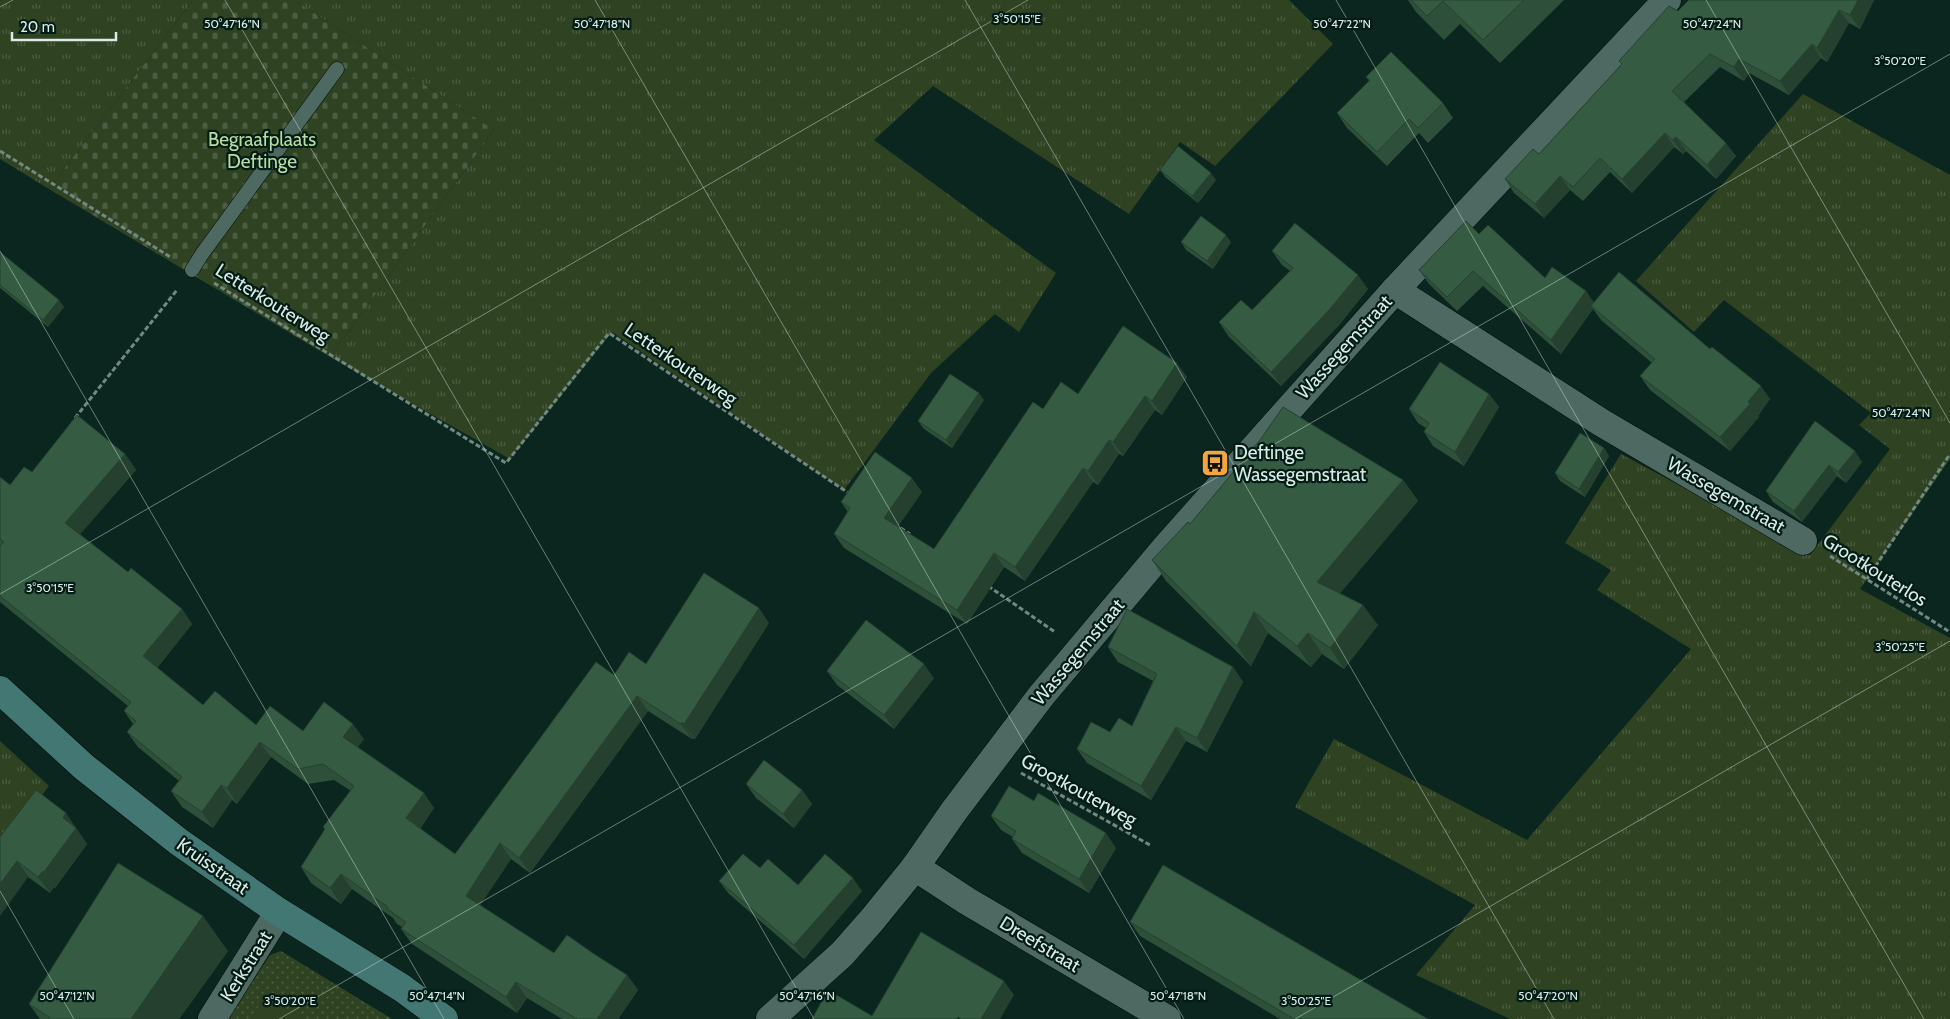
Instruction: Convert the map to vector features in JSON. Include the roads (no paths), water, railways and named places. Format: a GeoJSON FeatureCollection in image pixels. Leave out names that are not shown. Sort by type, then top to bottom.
{"type":"FeatureCollection","features":[{"type":"Feature","properties":{"kind":"street","name":"Wassegemstraat"},"geometry":{"type":"LineString","coordinates":[[770,1019],[842,954],[915,867],[954,811],[1041,696],[1167,546],[1395,290],[1667,0]]}},
{"type":"Feature","properties":{"kind":"street","name":"Wassegemstraat"},"geometry":{"type":"LineString","coordinates":[[1395,290],[1602,423],[1803,541]]}},
{"type":"Feature","properties":{"kind":"street","name":"Kruisstraat"},"geometry":{"type":"LineString","coordinates":[[0,690],[84,767],[179,842],[279,912],[402,988],[444,1019]]}},
{"type":"Feature","properties":{"kind":"street","name":"Dreefstraat"},"geometry":{"type":"LineString","coordinates":[[915,867],[967,901],[1167,1019]]}},
{"type":"Feature","properties":{"kind":"street","name":"Kerkstraat"},"geometry":{"type":"LineString","coordinates":[[212,1019],[279,912]]}},
{"type":"Feature","properties":{"kind":"lane"},"geometry":{"type":"LineString","coordinates":[[192,270],[337,69]]}},
{"type":"Feature","properties":{"kind":"place","name":"Deftinge Wassegemstraat"},"geometry":{"type":"Point","coordinates":[1215,463]}},
{"type":"Feature","properties":{"kind":"park label","name":"Begraafplaats Deftinge"},"geometry":{"type":"Point","coordinates":[262,150]}}]}
